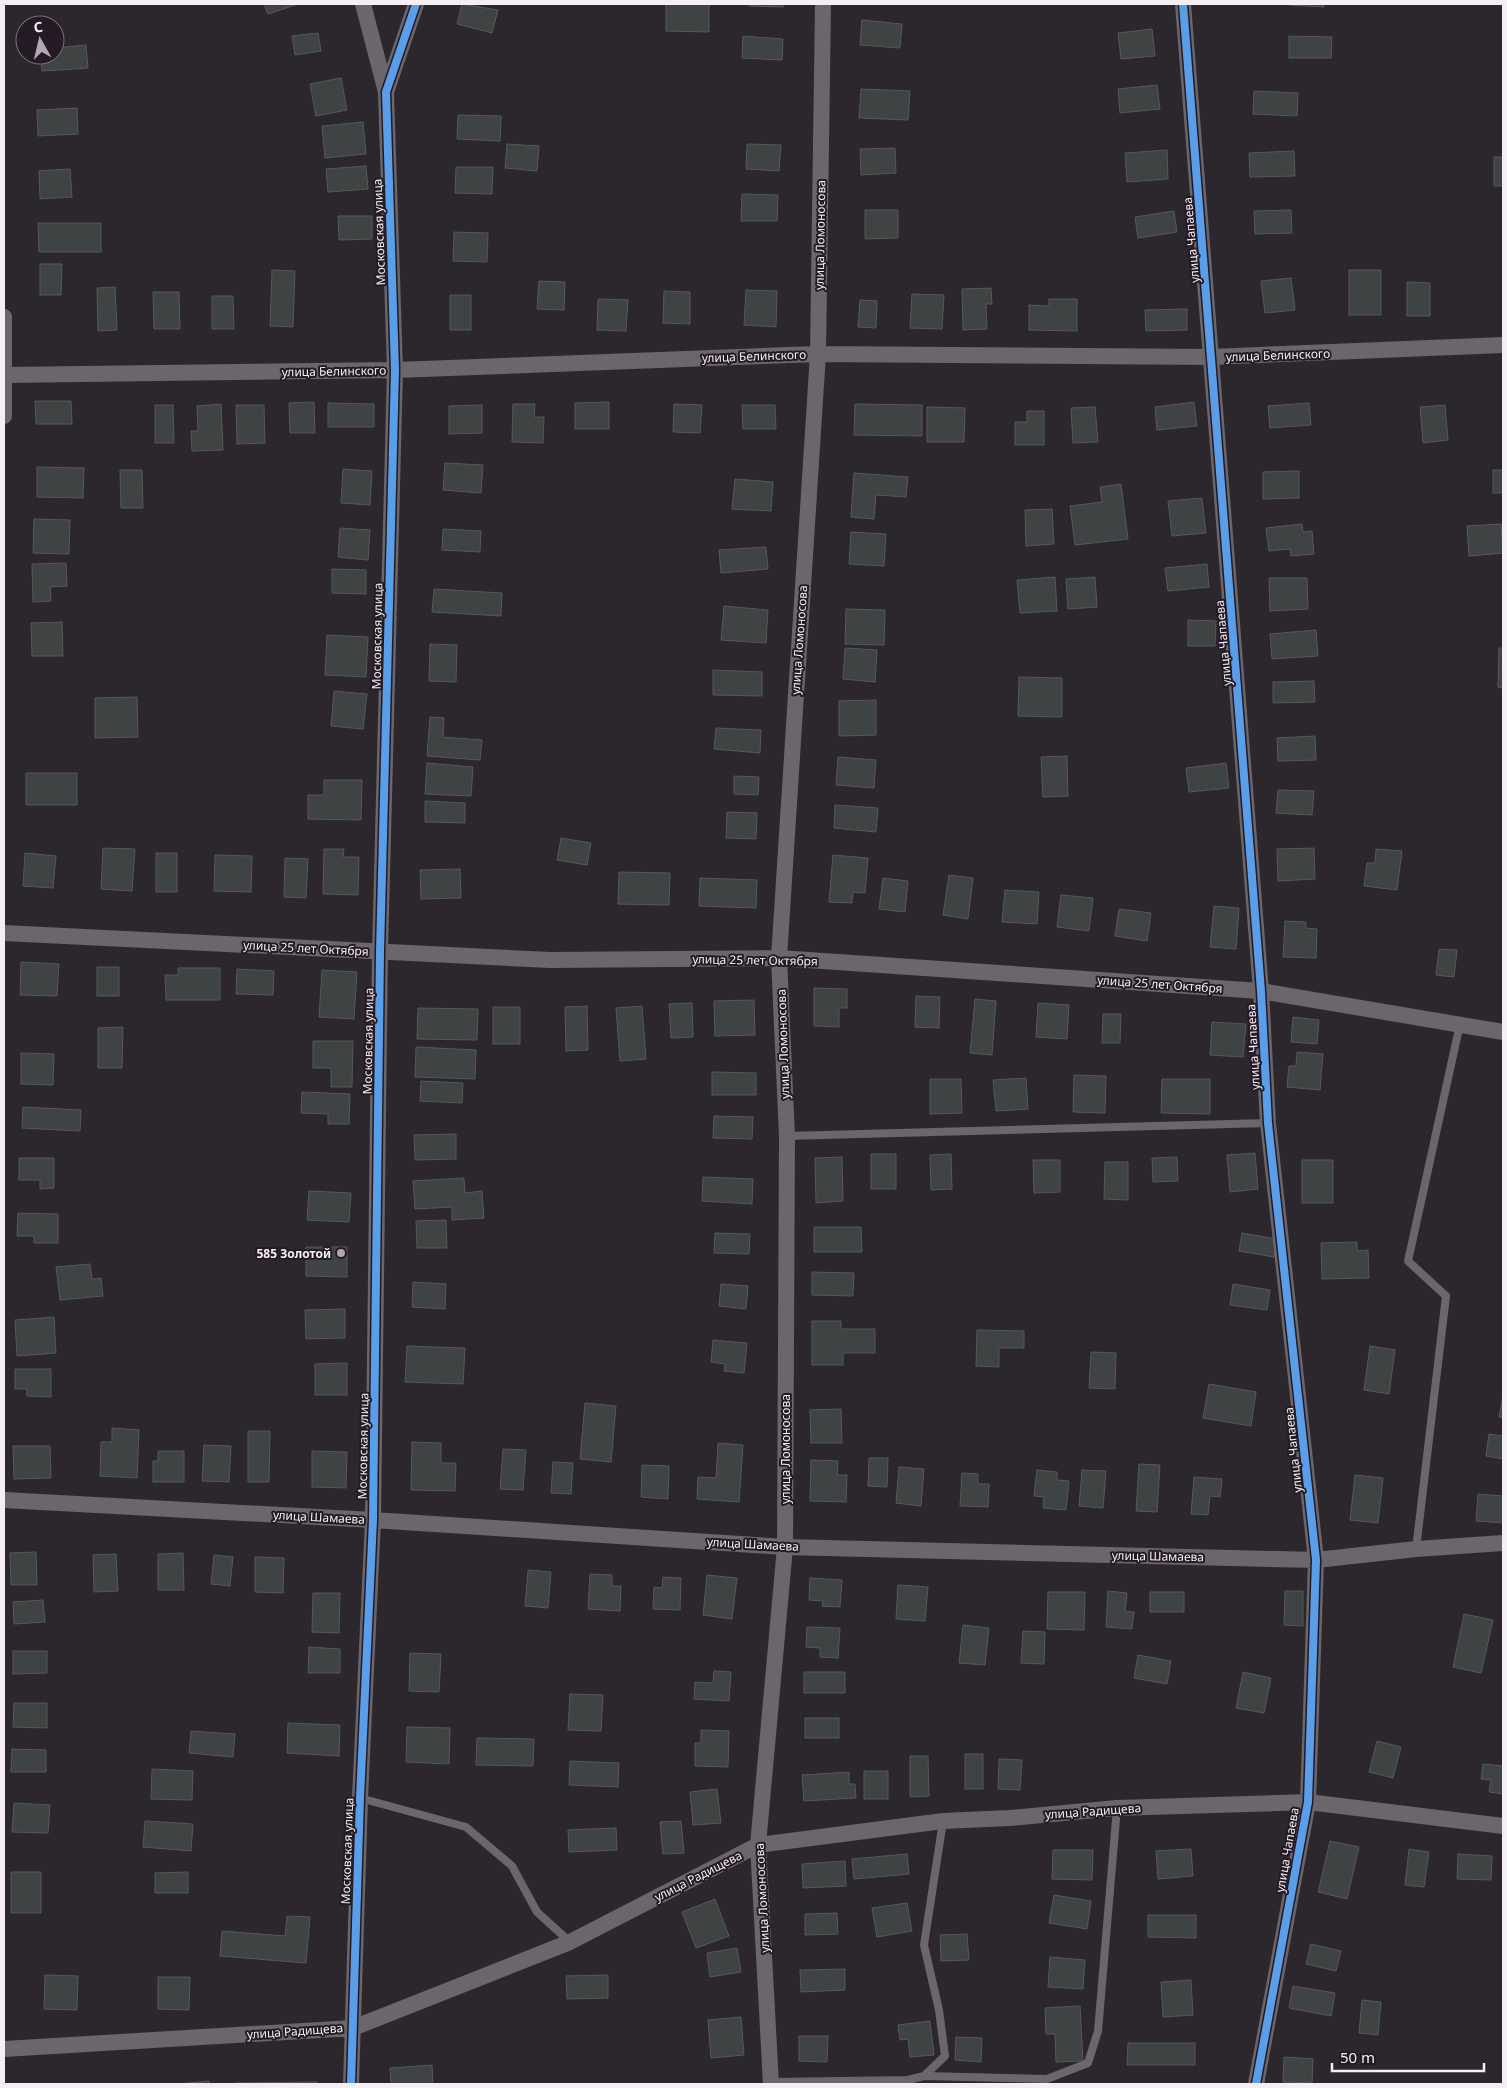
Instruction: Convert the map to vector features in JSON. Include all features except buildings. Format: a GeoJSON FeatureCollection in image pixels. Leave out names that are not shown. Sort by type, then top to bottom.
{"type":"FeatureCollection","features":[{"type":"Feature","properties":{"kind":"street"},"geometry":{"type":"LineString","coordinates":[[363,4],[386,92]]}},
{"type":"Feature","properties":{"kind":"street","name":"Московская улица"},"geometry":{"type":"LineString","coordinates":[[351,2084],[360,1798],[373,1520],[380,952],[395,370],[386,92],[416,4]]}},
{"type":"Feature","properties":{"kind":"street","name":"улица Ломоносова"},"geometry":{"type":"LineString","coordinates":[[771,2083],[758,1845],[785,1547],[787,1136],[779,958],[818,354],[823,4]]}},
{"type":"Feature","properties":{"kind":"street","name":"улица Чапаева"},"geometry":{"type":"LineString","coordinates":[[1183,4],[1262,991],[1268,1123],[1316,1560],[1308,1802],[1256,2084]]}},
{"type":"Feature","properties":{"kind":"street"},"geometry":{"type":"LineString","coordinates":[[4,317],[4,416]]}},
{"type":"Feature","properties":{"kind":"street","name":"улица Белинского"},"geometry":{"type":"LineString","coordinates":[[4,375],[395,370],[818,354],[1211,357],[1503,345]]}},
{"type":"Feature","properties":{"kind":"street","name":"улица 25 лет Октября"},"geometry":{"type":"LineString","coordinates":[[4,933],[550,960],[779,958],[1262,991],[1503,1032]]}},
{"type":"Feature","properties":{"kind":"street","name":"улица Шамаева"},"geometry":{"type":"LineString","coordinates":[[4,1500],[373,1520],[785,1547],[1316,1560],[1416,1549],[1503,1543]]}},
{"type":"Feature","properties":{"kind":"street","name":"улица Радищева"},"geometry":{"type":"LineString","coordinates":[[4,2049],[353,2028],[570,1942],[758,1845],[943,1821],[1010,1818],[1117,1808],[1308,1802],[1503,1826]]}},
{"type":"Feature","properties":{"kind":"lane"},"geometry":{"type":"LineString","coordinates":[[1416,1549],[1446,1296],[1408,1261],[1460,1024]]}},
{"type":"Feature","properties":{"kind":"lane"},"geometry":{"type":"LineString","coordinates":[[787,1136],[1268,1123]]}},
{"type":"Feature","properties":{"kind":"lane"},"geometry":{"type":"LineString","coordinates":[[360,1798],[466,1828],[512,1866],[537,1912],[570,1942]]}},
{"type":"Feature","properties":{"kind":"lane"},"geometry":{"type":"LineString","coordinates":[[771,2083],[908,2082],[924,2076],[1047,2079],[1088,2063],[1098,2031],[1117,1808]]}},
{"type":"Feature","properties":{"kind":"lane"},"geometry":{"type":"LineString","coordinates":[[924,2076],[944,2056],[939,2010],[924,1945],[943,1821]]}},
{"type":"Feature","properties":{"kind":"cycle path"},"geometry":{"type":"LineString","coordinates":[[351,2084],[360,1798],[373,1520],[380,952],[395,370],[386,92],[416,4]]}},
{"type":"Feature","properties":{"kind":"cycle path"},"geometry":{"type":"LineString","coordinates":[[1183,4],[1261,991],[1268,1123],[1316,1560],[1308,1802],[1256,2084]]}},
{"type":"Feature","properties":{"kind":"place","name":"585 Золотой"},"geometry":{"type":"Point","coordinates":[341,1253]}}]}
